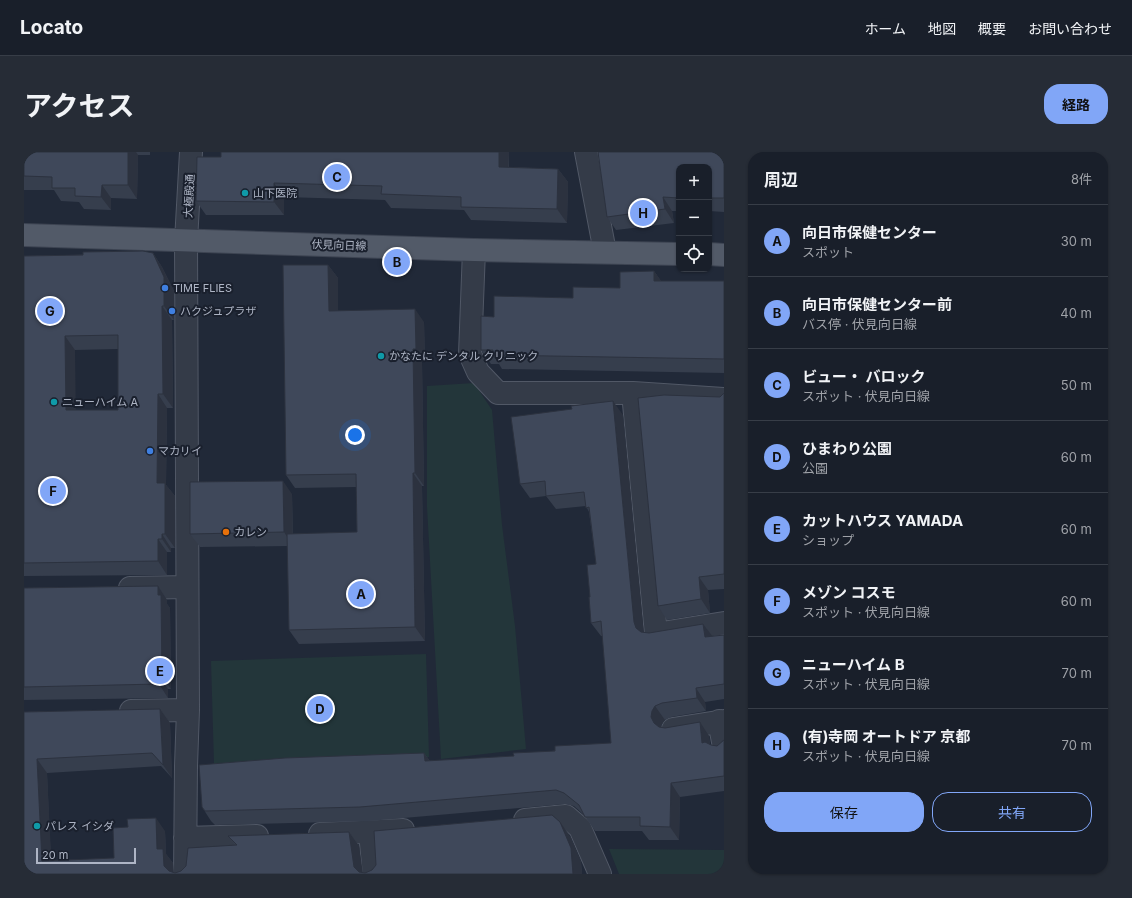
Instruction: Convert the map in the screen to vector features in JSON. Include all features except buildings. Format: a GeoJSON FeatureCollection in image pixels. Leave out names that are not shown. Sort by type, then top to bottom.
{"type":"FeatureCollection","features":[{"type":"Feature","properties":{"kind":"main road","name":"伏見向日線"},"geometry":{"type":"LineString","coordinates":[[24,235],[474,250],[676,254]]}},
{"type":"Feature","properties":{"kind":"main road"},"geometry":{"type":"LineString","coordinates":[[712,254],[724,255]]}},
{"type":"Feature","properties":{"kind":"street","name":"大極殿通"},"geometry":{"type":"LineString","coordinates":[[185,874],[188,710],[186,240],[191,152]]}},
{"type":"Feature","properties":{"kind":"street"},"geometry":{"type":"LineString","coordinates":[[586,152],[605,252]]}},
{"type":"Feature","properties":{"kind":"street"},"geometry":{"type":"LineString","coordinates":[[474,250],[470,354],[478,372],[498,393],[633,393],[724,398]]}},
{"type":"Feature","properties":{"kind":"street"},"geometry":{"type":"LineString","coordinates":[[633,393],[656,634],[724,622]]}},
{"type":"Feature","properties":{"kind":"street"},"geometry":{"type":"LineString","coordinates":[[109,588],[187,588]]}},
{"type":"Feature","properties":{"kind":"street"},"geometry":{"type":"LineString","coordinates":[[110,711],[188,710]]}},
{"type":"Feature","properties":{"kind":"street"},"geometry":{"type":"LineString","coordinates":[[673,729],[722,721],[724,747]]}},
{"type":"Feature","properties":{"kind":"street"},"geometry":{"type":"LineString","coordinates":[[502,822],[566,816],[580,828],[600,874]]}},
{"type":"Feature","properties":{"kind":"street"},"geometry":{"type":"LineString","coordinates":[[300,835],[370,833],[424,828]]}},
{"type":"Feature","properties":{"kind":"street"},"geometry":{"type":"LineString","coordinates":[[370,833],[374,874]]}},
{"type":"Feature","properties":{"kind":"street"},"geometry":{"type":"LineString","coordinates":[[185,838],[277,835]]}},
{"type":"Feature","properties":{"kind":"green space"},"geometry":{"type":"Polygon","coordinates":[[[474,383],[492,410],[502,525],[515,626],[526,749],[441,759],[427,507],[427,386],[474,383]]]}},
{"type":"Feature","properties":{"kind":"green space"},"geometry":{"type":"Polygon","coordinates":[[[426,654],[429,757],[214,764],[211,661],[426,654]]]}},
{"type":"Feature","properties":{"kind":"green space"},"geometry":{"type":"Polygon","coordinates":[[[609,849],[724,850],[724,874],[619,874],[609,849]]]}},
{"type":"Feature","properties":{"kind":"place","name":"ビュー・ バロック"},"geometry":{"type":"Point","coordinates":[337,177]}},
{"type":"Feature","properties":{"kind":"place","name":"山下医院"},"geometry":{"type":"Point","coordinates":[245,193]}},
{"type":"Feature","properties":{"kind":"place","name":"(有)寺岡 オートドア 京都"},"geometry":{"type":"Point","coordinates":[643,213]}},
{"type":"Feature","properties":{"kind":"place","name":"向日市保健センター前"},"geometry":{"type":"Point","coordinates":[397,262]}},
{"type":"Feature","properties":{"kind":"place","name":"TIME FLIES"},"geometry":{"type":"Point","coordinates":[165,288]}},
{"type":"Feature","properties":{"kind":"place","name":"ニューハイム B"},"geometry":{"type":"Point","coordinates":[50,311]}},
{"type":"Feature","properties":{"kind":"place","name":"ハクジュプラザ"},"geometry":{"type":"Point","coordinates":[172,311]}},
{"type":"Feature","properties":{"kind":"place","name":"かなたに デンタル クリニック"},"geometry":{"type":"Point","coordinates":[381,356]}},
{"type":"Feature","properties":{"kind":"place","name":"ニューハイム A"},"geometry":{"type":"Point","coordinates":[54,402]}},
{"type":"Feature","properties":{"kind":"place","name":"マカリイ"},"geometry":{"type":"Point","coordinates":[150,451]}},
{"type":"Feature","properties":{"kind":"place","name":"メゾン コスモ"},"geometry":{"type":"Point","coordinates":[53,491]}},
{"type":"Feature","properties":{"kind":"place","name":"カレン"},"geometry":{"type":"Point","coordinates":[226,532]}},
{"type":"Feature","properties":{"kind":"place","name":"向日市保健センター"},"geometry":{"type":"Point","coordinates":[361,594]}},
{"type":"Feature","properties":{"kind":"place","name":"カットハウス YAMADA"},"geometry":{"type":"Point","coordinates":[160,671]}},
{"type":"Feature","properties":{"kind":"place","name":"ひまわり公園"},"geometry":{"type":"Point","coordinates":[320,709]}},
{"type":"Feature","properties":{"kind":"place","name":"パレス イシダ"},"geometry":{"type":"Point","coordinates":[37,826]}}]}
